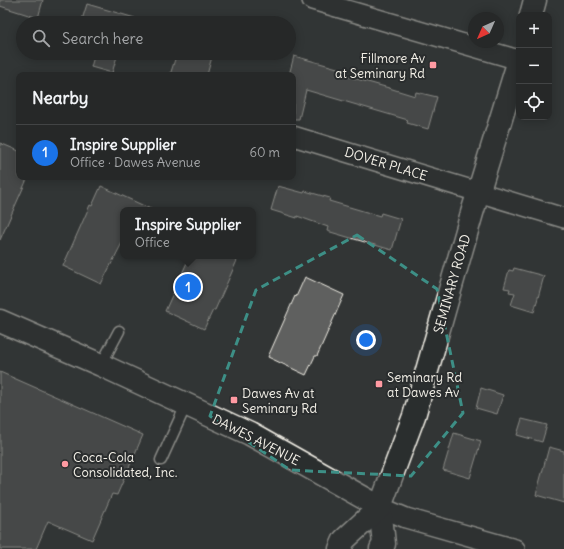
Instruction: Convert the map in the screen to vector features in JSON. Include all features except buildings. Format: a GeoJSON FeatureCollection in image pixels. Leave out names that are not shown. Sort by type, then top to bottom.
{"type":"FeatureCollection","features":[{"type":"Feature","properties":{"kind":"main road"},"geometry":{"type":"LineString","coordinates":[[532,12],[535,0]]}},
{"type":"Feature","properties":{"kind":"main road","name":"SEMINARY ROAD"},"geometry":{"type":"LineString","coordinates":[[382,549],[384,544],[380,507],[414,416],[516,70]]}},
{"type":"Feature","properties":{"kind":"main road","name":"DAWES AVENUE"},"geometry":{"type":"LineString","coordinates":[[0,322],[101,365],[250,434],[380,507]]}},
{"type":"Feature","properties":{"kind":"main road","name":"SEMINARY ROAD"},"geometry":{"type":"LineString","coordinates":[[340,549],[344,540],[380,507]]}},
{"type":"Feature","properties":{"kind":"street"},"geometry":{"type":"LineString","coordinates":[[312,0],[516,59]]}},
{"type":"Feature","properties":{"kind":"street","name":"DOVER PLACE"},"geometry":{"type":"LineString","coordinates":[[296,137],[564,218]]}},
{"type":"Feature","properties":{"kind":"street","name":"DAWES AVENUE"},"geometry":{"type":"LineString","coordinates":[[380,507],[406,518],[515,549]]}},
{"type":"Feature","properties":{"kind":"lane"},"geometry":{"type":"LineString","coordinates":[[101,365],[119,330]]}},
{"type":"Feature","properties":{"kind":"lane"},"geometry":{"type":"LineString","coordinates":[[161,460],[186,405]]}},
{"type":"Feature","properties":{"kind":"highlighted area"},"geometry":{"type":"Polygon","coordinates":[[[357,235],[437,289],[463,413],[411,476],[290,470],[210,416],[256,290],[357,235]]]}},
{"type":"Feature","properties":{"kind":"place","name":"Fillmore Av at Seminary Rd"},"geometry":{"type":"Point","coordinates":[433,65]}},
{"type":"Feature","properties":{"kind":"place","name":"Inspire Supplier"},"geometry":{"type":"Point","coordinates":[188,287]}},
{"type":"Feature","properties":{"kind":"place","name":"Seminary Rd at Dawes Av"},"geometry":{"type":"Point","coordinates":[379,384]}},
{"type":"Feature","properties":{"kind":"place","name":"Dawes Av at Seminary Rd"},"geometry":{"type":"Point","coordinates":[234,400]}},
{"type":"Feature","properties":{"kind":"place","name":"Coca-Cola Consolidated, Inc."},"geometry":{"type":"Point","coordinates":[65,464]}}]}
